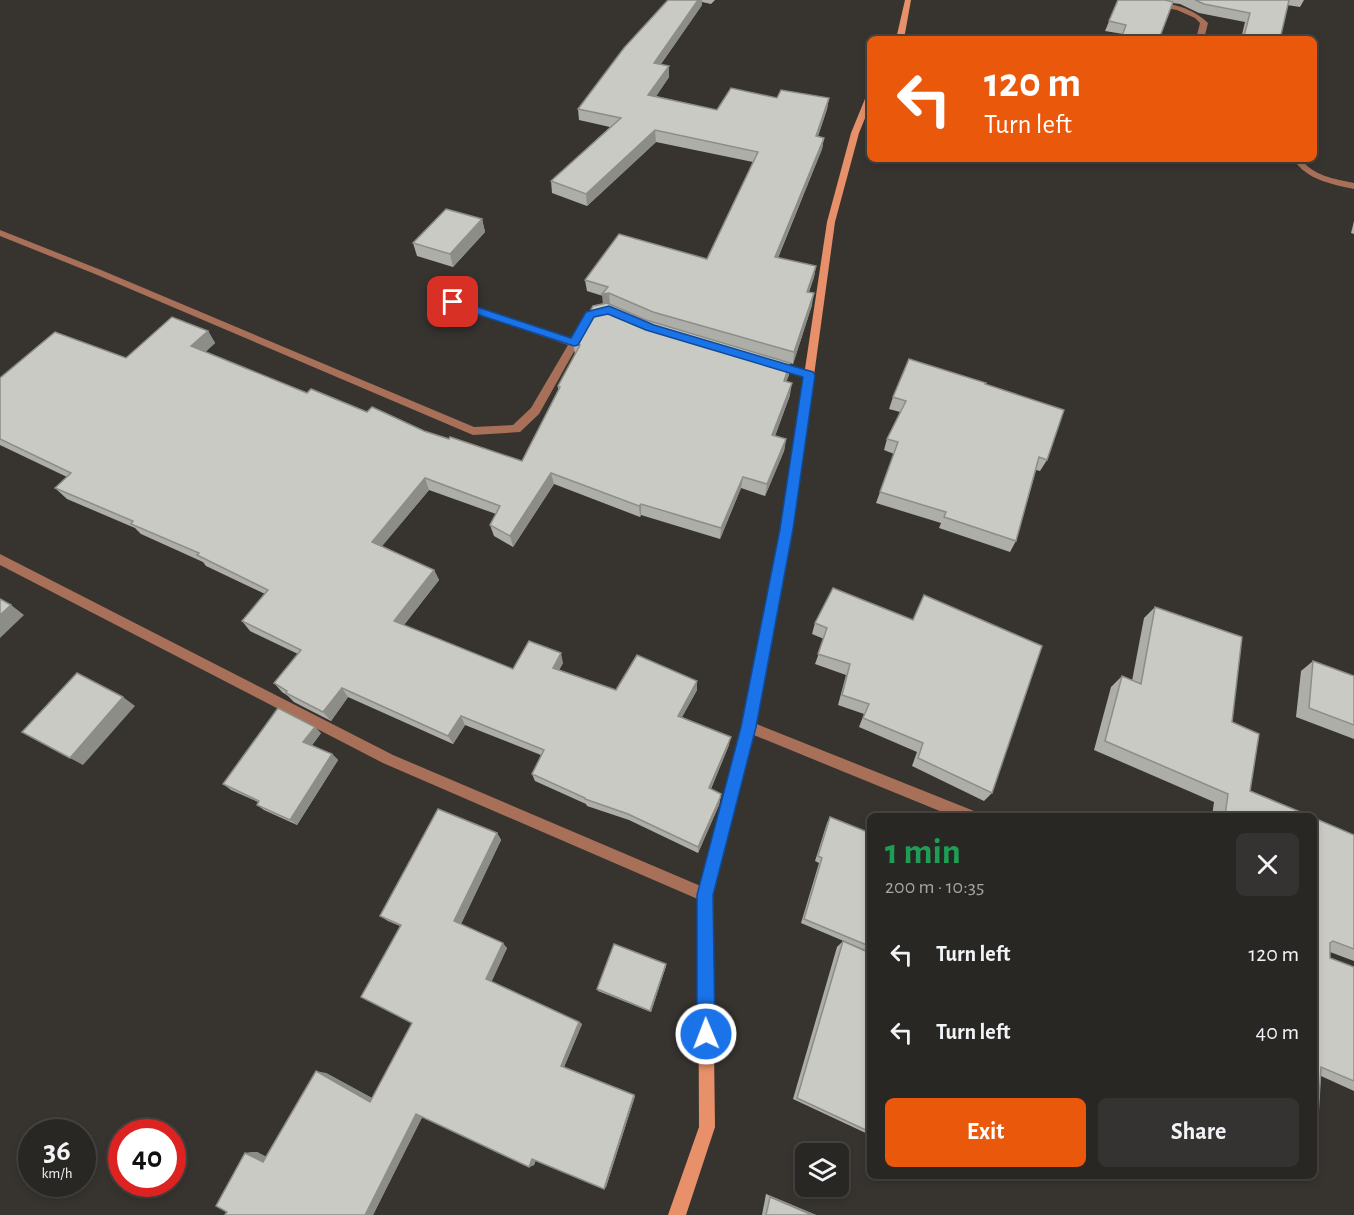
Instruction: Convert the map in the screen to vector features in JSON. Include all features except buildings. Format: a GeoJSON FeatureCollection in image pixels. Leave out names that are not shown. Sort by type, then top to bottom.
{"type":"FeatureCollection","features":[{"type":"Feature","properties":{"kind":"street"},"geometry":{"type":"LineString","coordinates":[[901,36],[908,0]]}},
{"type":"Feature","properties":{"kind":"street"},"geometry":{"type":"LineString","coordinates":[[1128,0],[1185,11],[1199,17],[1204,23],[1201,36]]}},
{"type":"Feature","properties":{"kind":"street"},"geometry":{"type":"LineString","coordinates":[[677,1215],[707,1127],[705,895],[749,727],[787,529],[831,222],[855,133],[867,103]]}},
{"type":"Feature","properties":{"kind":"street"},"geometry":{"type":"LineString","coordinates":[[1298,162],[1300,166],[1319,177],[1354,186]]}},
{"type":"Feature","properties":{"kind":"street"},"geometry":{"type":"LineString","coordinates":[[0,234],[98,272],[473,431],[516,429],[536,411],[585,324]]}},
{"type":"Feature","properties":{"kind":"street"},"geometry":{"type":"LineString","coordinates":[[433,295],[574,343]]}},
{"type":"Feature","properties":{"kind":"street"},"geometry":{"type":"LineString","coordinates":[[764,361],[809,375]]}},
{"type":"Feature","properties":{"kind":"street"},"geometry":{"type":"LineString","coordinates":[[0,559],[388,759],[705,895]]}},
{"type":"Feature","properties":{"kind":"street"},"geometry":{"type":"LineString","coordinates":[[749,727],[962,813]]}},
{"type":"Feature","properties":{"kind":"route"},"geometry":{"type":"LineString","coordinates":[[453,302],[574,343],[590,314],[609,310],[650,328],[809,375],[787,529],[749,727],[705,895],[706,1034]]}}]}
